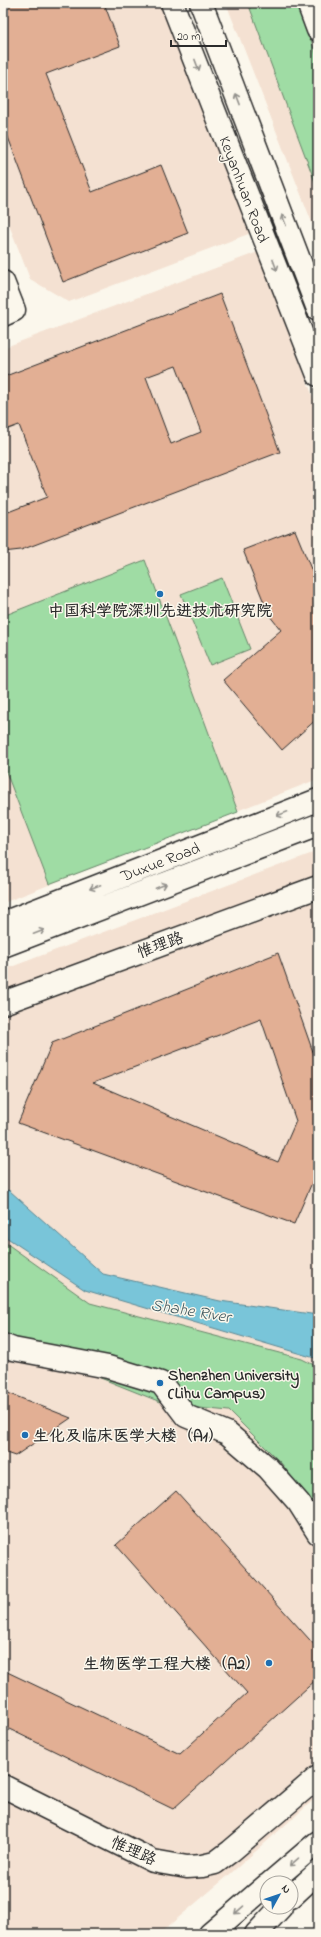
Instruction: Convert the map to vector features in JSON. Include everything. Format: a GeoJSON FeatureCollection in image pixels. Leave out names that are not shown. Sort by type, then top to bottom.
{"type":"FeatureCollection","features":[{"type":"Feature","properties":{"kind":"street","name":"Keyanhuan Road"},"geometry":{"type":"LineString","coordinates":[[172,3],[318,375]]}},
{"type":"Feature","properties":{"kind":"street","name":"Keyanhuan Road"},"geometry":{"type":"LineString","coordinates":[[201,3],[318,309]]}},
{"type":"Feature","properties":{"kind":"street"},"geometry":{"type":"LineString","coordinates":[[308,3],[318,30]]}},
{"type":"Feature","properties":{"kind":"street"},"geometry":{"type":"LineString","coordinates":[[3,282],[9,312]]}},
{"type":"Feature","properties":{"kind":"street","name":"Duxue Road"},"geometry":{"type":"LineString","coordinates":[[3,923],[318,800]]}},
{"type":"Feature","properties":{"kind":"street","name":"Duxue Road"},"geometry":{"type":"LineString","coordinates":[[3,946],[318,825]]}},
{"type":"Feature","properties":{"kind":"street","name":"惟理路"},"geometry":{"type":"LineString","coordinates":[[3,1003],[318,886]]}},
{"type":"Feature","properties":{"kind":"street"},"geometry":{"type":"LineString","coordinates":[[3,1345],[14,1349],[108,1368],[161,1383],[186,1416],[227,1433],[268,1468],[299,1503],[318,1533]]}},
{"type":"Feature","properties":{"kind":"street","name":"惟理路"},"geometry":{"type":"LineString","coordinates":[[3,1786],[153,1861],[187,1867],[215,1863],[318,1777]]}},
{"type":"Feature","properties":{"kind":"street"},"geometry":{"type":"LineString","coordinates":[[279,1875],[318,1842]]}},
{"type":"Feature","properties":{"kind":"street"},"geometry":{"type":"LineString","coordinates":[[299,1890],[318,1872]]}},
{"type":"Feature","properties":{"kind":"street"},"geometry":{"type":"LineString","coordinates":[[210,1934],[259,1892]]}},
{"type":"Feature","properties":{"kind":"street"},"geometry":{"type":"LineString","coordinates":[[256,1934],[274,1915]]}},
{"type":"Feature","properties":{"kind":"shaded area"},"geometry":{"type":"Polygon","coordinates":[[[3,3],[164,3],[251,233],[69,302],[30,279],[3,209],[3,3]]]}},
{"type":"Feature","properties":{"kind":"shaded area"},"geometry":{"type":"Polygon","coordinates":[[[226,3],[318,3],[318,238],[226,3]]]}},
{"type":"Feature","properties":{"kind":"shaded area","name":"中国科学院深圳先进技术研究院"},"geometry":{"type":"Polygon","coordinates":[[[258,252],[318,410],[318,779],[3,903],[3,348],[258,252]]]}},
{"type":"Feature","properties":{"kind":"shaded area","name":"Shenzhen University (Lihu Campus)"},"geometry":{"type":"Polygon","coordinates":[[[318,851],[318,1796],[229,1875],[159,1934],[3,1934],[3,970],[318,851]]]}},
{"type":"Feature","properties":{"kind":"green space"},"geometry":{"type":"Polygon","coordinates":[[[248,3],[297,3],[318,59],[318,190],[248,3]]]}},
{"type":"Feature","properties":{"kind":"green space"},"geometry":{"type":"Polygon","coordinates":[[[145,560],[238,812],[49,884],[3,764],[3,616],[145,560]]]}},
{"type":"Feature","properties":{"kind":"green space"},"geometry":{"type":"Polygon","coordinates":[[[222,578],[250,649],[210,665],[181,594],[222,578]]]}},
{"type":"Feature","properties":{"kind":"green space"},"geometry":{"type":"Polygon","coordinates":[[[3,1241],[90,1303],[302,1359],[318,1367],[318,1511],[281,1463],[229,1411],[168,1405],[3,1339],[3,1241]]]}},
{"type":"Feature","properties":{"kind":"water","name":"Shahe River"},"geometry":{"type":"Polygon","coordinates":[[[3,1189],[10,1191],[103,1274],[220,1301],[318,1315],[318,1359],[85,1290],[3,1235],[3,1189]]]}},
{"type":"Feature","properties":{"kind":"building"},"geometry":{"type":"Polygon","coordinates":[[[3,3],[104,3],[120,46],[46,74],[92,192],[161,165],[188,233],[63,282],[3,124],[3,3]]]}},
{"type":"Feature","properties":{"kind":"building"},"geometry":{"type":"Polygon","coordinates":[[[220,294],[280,452],[21,550],[3,552],[3,514],[47,497],[19,425],[3,431],[3,377],[220,294]],[[176,366],[146,377],[171,444],[201,432],[176,366]]]}},
{"type":"Feature","properties":{"kind":"building"},"geometry":{"type":"Polygon","coordinates":[[[295,530],[318,586],[318,718],[282,750],[223,680],[281,630],[269,615],[243,550],[295,530]]]}},
{"type":"Feature","properties":{"kind":"building"},"geometry":{"type":"Polygon","coordinates":[[[278,953],[318,1066],[318,1169],[294,1224],[18,1123],[52,1043],[278,953]],[[261,1019],[93,1083],[278,1162],[296,1121],[261,1019]]]}},
{"type":"Feature","properties":{"kind":"building","name":"生化及临床医学大楼（A1）"},"geometry":{"type":"Polygon","coordinates":[[[3,1391],[71,1418],[15,1456],[3,1452],[3,1391]]]}},
{"type":"Feature","properties":{"kind":"building","name":"生物医学工程大楼（A2）"},"geometry":{"type":"Polygon","coordinates":[[[176,1491],[318,1649],[318,1678],[173,1809],[3,1726],[3,1670],[180,1754],[247,1693],[116,1545],[176,1491]]]}},
{"type":"Feature","properties":{"kind":"place","name":"中国科学院深圳先进技术研究院"},"geometry":{"type":"Point","coordinates":[160,594]}},
{"type":"Feature","properties":{"kind":"place","name":"Shenzhen University (Lihu Campus)"},"geometry":{"type":"Point","coordinates":[160,1383]}},
{"type":"Feature","properties":{"kind":"place","name":"生化及临床医学大楼（A1）"},"geometry":{"type":"Point","coordinates":[25,1435]}},
{"type":"Feature","properties":{"kind":"place","name":"生物医学工程大楼（A2）"},"geometry":{"type":"Point","coordinates":[269,1663]}}]}
